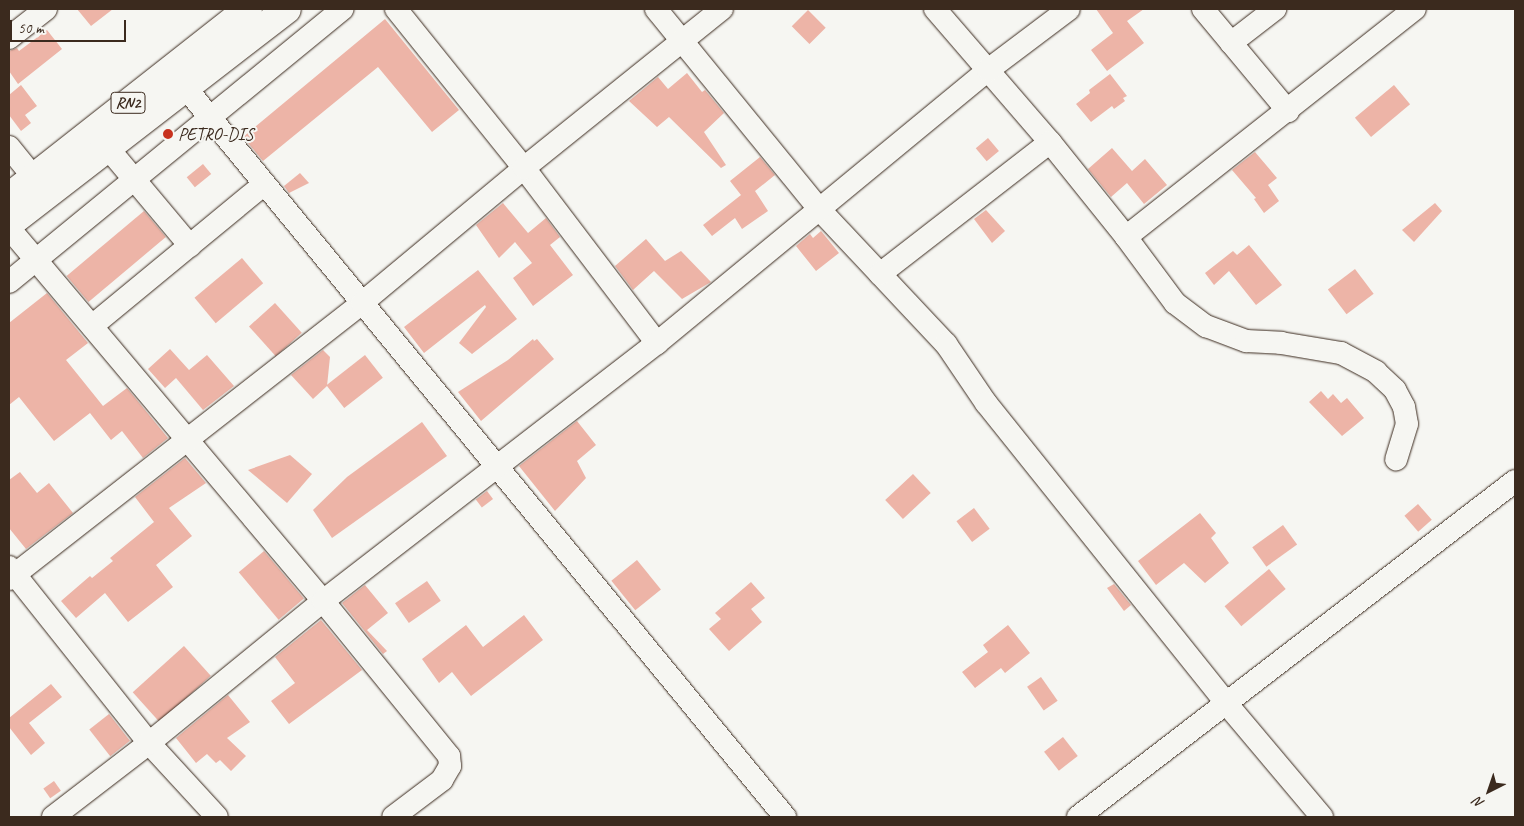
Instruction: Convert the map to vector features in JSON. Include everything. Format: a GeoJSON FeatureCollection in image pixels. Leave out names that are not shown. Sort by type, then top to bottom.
{"type":"FeatureCollection","features":[{"type":"Feature","properties":{"kind":"highway","name":"RN2"},"geometry":{"type":"LineString","coordinates":[[9,197],[248,9]]}},
{"type":"Feature","properties":{"kind":"highway","name":"RN2"},"geometry":{"type":"LineString","coordinates":[[9,224],[287,9]]}},
{"type":"Feature","properties":{"kind":"street"},"geometry":{"type":"LineString","coordinates":[[9,282],[133,178],[342,9]]}},
{"type":"Feature","properties":{"kind":"street"},"geometry":{"type":"LineString","coordinates":[[396,9],[524,168],[656,343]]}},
{"type":"Feature","properties":{"kind":"street"},"geometry":{"type":"LineString","coordinates":[[656,9],[820,210],[946,344],[986,403],[1226,703],[1322,817]]}},
{"type":"Feature","properties":{"kind":"street"},"geometry":{"type":"LineString","coordinates":[[217,817],[149,743],[11,573],[188,441],[362,303],[524,168],[722,9]]}},
{"type":"Feature","properties":{"kind":"street"},"geometry":{"type":"LineString","coordinates":[[935,9],[1050,142],[1126,237],[1175,303],[1206,326],[1246,341],[1281,343],[1341,353],[1376,372],[1395,390],[1404,407],[1407,424],[1396,459]]}},
{"type":"Feature","properties":{"kind":"street"},"geometry":{"type":"LineString","coordinates":[[53,817],[149,743],[322,601],[498,467],[656,343],[988,70],[1068,9]]}},
{"type":"Feature","properties":{"kind":"street"},"geometry":{"type":"LineString","coordinates":[[1203,9],[1288,111]]}},
{"type":"Feature","properties":{"kind":"street"},"geometry":{"type":"LineString","coordinates":[[1231,43],[1275,9]]}},
{"type":"Feature","properties":{"kind":"street"},"geometry":{"type":"LineString","coordinates":[[1126,237],[1415,9]]}},
{"type":"Feature","properties":{"kind":"street"},"geometry":{"type":"LineString","coordinates":[[9,38],[30,13]]}},
{"type":"Feature","properties":{"kind":"street"},"geometry":{"type":"LineString","coordinates":[[185,87],[785,817]]}},
{"type":"Feature","properties":{"kind":"street"},"geometry":{"type":"LineString","coordinates":[[880,274],[1050,142]]}},
{"type":"Feature","properties":{"kind":"street"},"geometry":{"type":"LineString","coordinates":[[9,147],[33,177]]}},
{"type":"Feature","properties":{"kind":"street"},"geometry":{"type":"LineString","coordinates":[[107,147],[190,246]]}},
{"type":"Feature","properties":{"kind":"street"},"geometry":{"type":"LineString","coordinates":[[92,326],[264,184]]}},
{"type":"Feature","properties":{"kind":"street"},"geometry":{"type":"LineString","coordinates":[[9,228],[322,601],[449,756],[450,766],[442,780],[394,817]]}},
{"type":"Feature","properties":{"kind":"street"},"geometry":{"type":"LineString","coordinates":[[1078,817],[1515,481]]}},
{"type":"Feature","properties":{"kind":"building"},"geometry":{"type":"Polygon","coordinates":[[[77,9],[113,9],[91,26],[77,9]]]}},
{"type":"Feature","properties":{"kind":"building"},"geometry":{"type":"Polygon","coordinates":[[[1096,9],[1144,9],[1127,21],[1144,43],[1107,71],[1091,50],[1113,33],[1096,9]]]}},
{"type":"Feature","properties":{"kind":"building"},"geometry":{"type":"Polygon","coordinates":[[[808,10],[826,28],[809,44],[792,26],[808,10]]]}},
{"type":"Feature","properties":{"kind":"building"},"geometry":{"type":"Polygon","coordinates":[[[385,19],[459,110],[432,132],[378,67],[263,161],[243,137],[385,19]]]}},
{"type":"Feature","properties":{"kind":"building"},"geometry":{"type":"Polygon","coordinates":[[[47,30],[62,49],[18,84],[9,71],[9,51],[17,48],[19,51],[47,30]]]}},
{"type":"Feature","properties":{"kind":"building"},"geometry":{"type":"Polygon","coordinates":[[[687,73],[702,92],[705,90],[724,113],[704,132],[726,165],[721,168],[669,117],[657,127],[629,101],[658,77],[668,89],[687,73]]]}},
{"type":"Feature","properties":{"kind":"building"},"geometry":{"type":"Polygon","coordinates":[[[1110,74],[1127,96],[1123,98],[1125,101],[1114,109],[1112,106],[1091,122],[1076,104],[1090,93],[1089,90],[1110,74]]]}},
{"type":"Feature","properties":{"kind":"building"},"geometry":{"type":"Polygon","coordinates":[[[21,85],[37,106],[25,115],[31,123],[21,131],[9,115],[9,95],[21,85]]]}},
{"type":"Feature","properties":{"kind":"building"},"geometry":{"type":"Polygon","coordinates":[[[1394,85],[1410,104],[1371,137],[1355,118],[1394,85]]]}},
{"type":"Feature","properties":{"kind":"building"},"geometry":{"type":"Polygon","coordinates":[[[988,138],[999,151],[987,161],[976,148],[988,138]]]}},
{"type":"Feature","properties":{"kind":"building"},"geometry":{"type":"Polygon","coordinates":[[[1112,148],[1132,171],[1145,159],[1167,185],[1144,204],[1127,183],[1111,197],[1088,169],[1112,148]]]}},
{"type":"Feature","properties":{"kind":"building"},"geometry":{"type":"Polygon","coordinates":[[[1255,152],[1277,178],[1268,185],[1279,201],[1264,213],[1254,199],[1256,198],[1232,170],[1255,152]]]}},
{"type":"Feature","properties":{"kind":"building"},"geometry":{"type":"Polygon","coordinates":[[[760,157],[775,175],[755,191],[768,211],[742,229],[735,218],[712,236],[703,225],[741,195],[730,181],[760,157]]]}},
{"type":"Feature","properties":{"kind":"building"},"geometry":{"type":"Polygon","coordinates":[[[203,164],[211,174],[195,187],[187,177],[203,164]]]}},
{"type":"Feature","properties":{"kind":"building"},"geometry":{"type":"Polygon","coordinates":[[[300,173],[309,183],[289,193],[284,186],[300,173]]]}},
{"type":"Feature","properties":{"kind":"building"},"geometry":{"type":"Polygon","coordinates":[[[503,203],[528,233],[546,218],[560,237],[550,245],[573,275],[533,306],[513,278],[532,263],[515,242],[499,258],[476,225],[503,203]]]}},
{"type":"Feature","properties":{"kind":"building"},"geometry":{"type":"Polygon","coordinates":[[[1435,203],[1442,211],[1414,242],[1402,230],[1435,203]]]}},
{"type":"Feature","properties":{"kind":"building"},"geometry":{"type":"Polygon","coordinates":[[[986,210],[1005,231],[992,243],[974,219],[986,210]]]}},
{"type":"Feature","properties":{"kind":"building"},"geometry":{"type":"Polygon","coordinates":[[[144,211],[166,237],[88,302],[67,276],[144,211]]]}},
{"type":"Feature","properties":{"kind":"building"},"geometry":{"type":"Polygon","coordinates":[[[821,231],[839,253],[816,271],[796,246],[810,234],[813,238],[821,231]]]}},
{"type":"Feature","properties":{"kind":"building"},"geometry":{"type":"Polygon","coordinates":[[[646,239],[665,261],[681,251],[711,282],[682,299],[654,271],[633,290],[615,266],[646,239]]]}},
{"type":"Feature","properties":{"kind":"building"},"geometry":{"type":"Polygon","coordinates":[[[1249,245],[1282,285],[1256,305],[1229,271],[1214,285],[1205,273],[1233,251],[1237,255],[1249,245]]]}},
{"type":"Feature","properties":{"kind":"building"},"geometry":{"type":"Polygon","coordinates":[[[242,258],[263,283],[216,323],[195,298],[242,258]]]}},
{"type":"Feature","properties":{"kind":"building"},"geometry":{"type":"Polygon","coordinates":[[[1355,269],[1374,294],[1347,314],[1328,289],[1355,269]]]}},
{"type":"Feature","properties":{"kind":"building"},"geometry":{"type":"Polygon","coordinates":[[[478,270],[517,319],[472,354],[459,343],[486,307],[485,305],[424,353],[404,327],[478,270]]]}},
{"type":"Feature","properties":{"kind":"building"},"geometry":{"type":"Polygon","coordinates":[[[47,293],[88,343],[66,360],[103,406],[127,388],[168,438],[143,458],[122,431],[111,440],[90,413],[54,441],[19,397],[9,405],[9,323],[47,293]]]}},
{"type":"Feature","properties":{"kind":"building"},"geometry":{"type":"Polygon","coordinates":[[[275,303],[302,333],[276,356],[249,326],[275,303]]]}},
{"type":"Feature","properties":{"kind":"building"},"geometry":{"type":"Polygon","coordinates":[[[533,339],[534,341],[537,339],[554,359],[481,421],[458,392],[508,360],[533,339]]]}},
{"type":"Feature","properties":{"kind":"building"},"geometry":{"type":"Polygon","coordinates":[[[170,349],[189,370],[207,355],[234,386],[203,410],[176,378],[165,388],[148,369],[170,349]]]}},
{"type":"Feature","properties":{"kind":"building"},"geometry":{"type":"Polygon","coordinates":[[[323,350],[330,357],[327,386],[313,399],[291,375],[323,350]]]}},
{"type":"Feature","properties":{"kind":"building"},"geometry":{"type":"Polygon","coordinates":[[[365,355],[383,378],[344,408],[326,385],[365,355]]]}},
{"type":"Feature","properties":{"kind":"building"},"geometry":{"type":"Polygon","coordinates":[[[1321,391],[1328,399],[1333,394],[1341,403],[1347,398],[1364,418],[1342,436],[1309,402],[1321,391]]]}},
{"type":"Feature","properties":{"kind":"building"},"geometry":{"type":"Polygon","coordinates":[[[577,421],[596,445],[577,461],[586,478],[555,511],[519,466],[577,421]]]}},
{"type":"Feature","properties":{"kind":"building"},"geometry":{"type":"Polygon","coordinates":[[[422,422],[447,456],[332,538],[313,510],[347,477],[422,422]]]}},
{"type":"Feature","properties":{"kind":"building"},"geometry":{"type":"Polygon","coordinates":[[[290,455],[312,474],[287,503],[248,470],[290,455]]]}},
{"type":"Feature","properties":{"kind":"building"},"geometry":{"type":"Polygon","coordinates":[[[185,458],[206,483],[169,508],[192,536],[156,565],[173,587],[128,622],[105,593],[76,618],[61,601],[90,576],[92,578],[113,561],[110,558],[154,522],[135,497],[185,458]]]}},
{"type":"Feature","properties":{"kind":"building"},"geometry":{"type":"Polygon","coordinates":[[[20,472],[37,493],[49,483],[73,513],[26,549],[9,528],[9,480],[20,472]]]}},
{"type":"Feature","properties":{"kind":"building"},"geometry":{"type":"Polygon","coordinates":[[[913,474],[931,493],[903,519],[885,500],[913,474]]]}},
{"type":"Feature","properties":{"kind":"building"},"geometry":{"type":"Polygon","coordinates":[[[487,491],[493,499],[482,507],[476,499],[487,491]]]}},
{"type":"Feature","properties":{"kind":"building"},"geometry":{"type":"Polygon","coordinates":[[[1418,504],[1432,520],[1418,532],[1404,516],[1418,504]]]}},
{"type":"Feature","properties":{"kind":"building"},"geometry":{"type":"Polygon","coordinates":[[[974,508],[990,529],[972,542],[956,521],[974,508]]]}},
{"type":"Feature","properties":{"kind":"building"},"geometry":{"type":"Polygon","coordinates":[[[1200,513],[1216,533],[1211,538],[1229,563],[1205,583],[1184,563],[1156,585],[1138,561],[1200,513]]]}},
{"type":"Feature","properties":{"kind":"building"},"geometry":{"type":"Polygon","coordinates":[[[1283,525],[1297,544],[1266,567],[1252,547],[1283,525]]]}},
{"type":"Feature","properties":{"kind":"building"},"geometry":{"type":"Polygon","coordinates":[[[264,551],[304,598],[279,620],[239,572],[264,551]]]}},
{"type":"Feature","properties":{"kind":"building"},"geometry":{"type":"Polygon","coordinates":[[[637,560],[661,590],[635,610],[611,581],[637,560]]]}},
{"type":"Feature","properties":{"kind":"building"},"geometry":{"type":"Polygon","coordinates":[[[1269,569],[1286,589],[1241,626],[1225,606],[1269,569]]]}},
{"type":"Feature","properties":{"kind":"building"},"geometry":{"type":"Polygon","coordinates":[[[427,581],[441,601],[409,623],[395,603],[427,581]]]}},
{"type":"Feature","properties":{"kind":"building"},"geometry":{"type":"Polygon","coordinates":[[[751,582],[765,598],[751,609],[762,622],[729,651],[709,629],[721,619],[715,613],[751,582]]]}},
{"type":"Feature","properties":{"kind":"building"},"geometry":{"type":"Polygon","coordinates":[[[1114,584],[1131,605],[1124,611],[1107,588],[1114,584]]]}},
{"type":"Feature","properties":{"kind":"building"},"geometry":{"type":"Polygon","coordinates":[[[365,585],[388,613],[367,630],[387,651],[383,654],[342,603],[365,585]]]}},
{"type":"Feature","properties":{"kind":"building"},"geometry":{"type":"Polygon","coordinates":[[[524,615],[543,640],[471,696],[452,672],[439,683],[422,659],[466,625],[483,647],[524,615]]]}},
{"type":"Feature","properties":{"kind":"building"},"geometry":{"type":"Polygon","coordinates":[[[321,620],[362,670],[289,724],[271,701],[295,683],[275,657],[321,620]]]}},
{"type":"Feature","properties":{"kind":"building"},"geometry":{"type":"Polygon","coordinates":[[[1008,625],[1030,653],[1005,673],[1001,668],[975,688],[962,672],[988,652],[983,645],[1008,625]]]}},
{"type":"Feature","properties":{"kind":"building"},"geometry":{"type":"Polygon","coordinates":[[[184,646],[211,676],[159,722],[133,692],[184,646]]]}},
{"type":"Feature","properties":{"kind":"building"},"geometry":{"type":"Polygon","coordinates":[[[1041,677],[1058,701],[1044,711],[1027,687],[1041,677]]]}},
{"type":"Feature","properties":{"kind":"building"},"geometry":{"type":"Polygon","coordinates":[[[51,684],[62,697],[29,723],[45,743],[31,755],[9,727],[9,718],[51,684]]]}},
{"type":"Feature","properties":{"kind":"building"},"geometry":{"type":"Polygon","coordinates":[[[228,695],[250,722],[227,738],[246,756],[231,771],[220,760],[216,763],[207,754],[196,763],[176,738],[228,695]]]}},
{"type":"Feature","properties":{"kind":"building"},"geometry":{"type":"Polygon","coordinates":[[[109,714],[130,741],[110,756],[89,729],[109,714]]]}},
{"type":"Feature","properties":{"kind":"building"},"geometry":{"type":"Polygon","coordinates":[[[1063,737],[1078,756],[1059,771],[1044,752],[1063,737]]]}},
{"type":"Feature","properties":{"kind":"building"},"geometry":{"type":"Polygon","coordinates":[[[54,781],[61,791],[50,798],[43,788],[54,781]]]}},
{"type":"Feature","properties":{"kind":"place","name":"PETRO-DIS"},"geometry":{"type":"Point","coordinates":[168,134]}}]}
